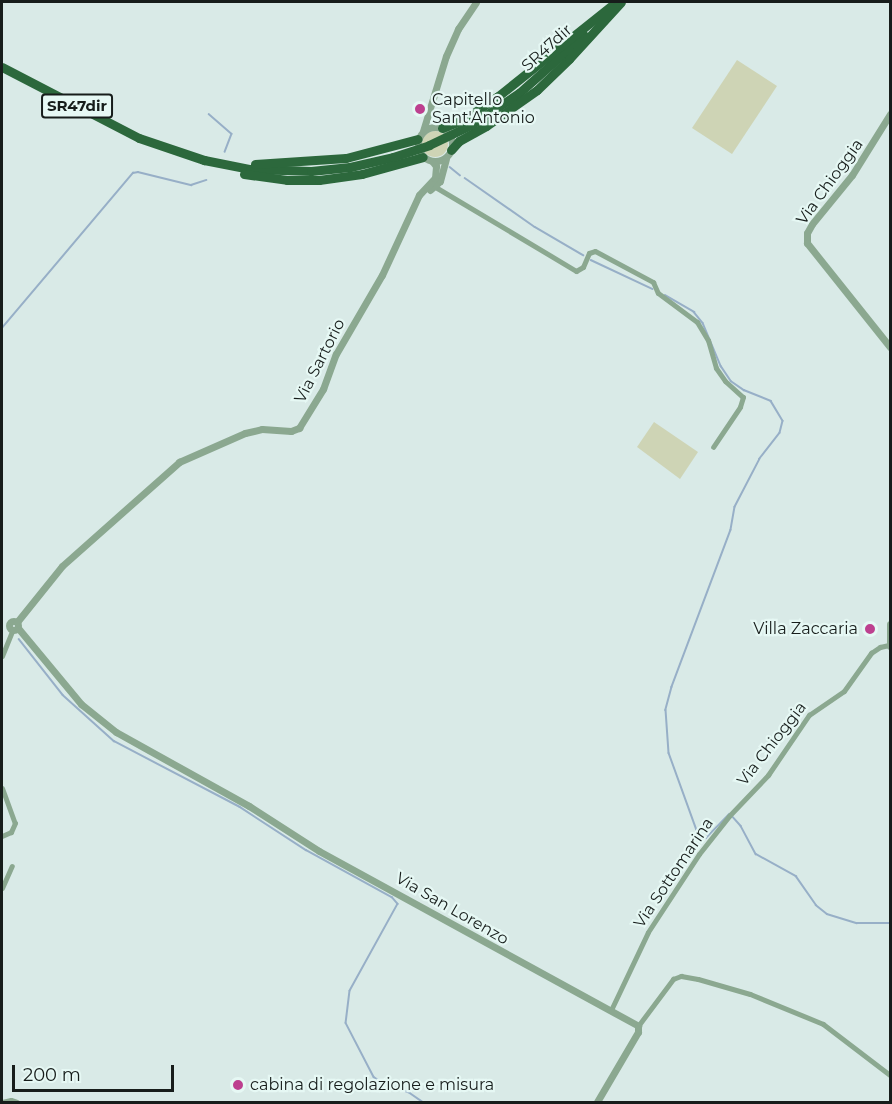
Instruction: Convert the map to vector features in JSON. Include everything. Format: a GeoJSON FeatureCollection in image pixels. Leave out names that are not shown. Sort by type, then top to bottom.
{"type":"FeatureCollection","features":[{"type":"Feature","properties":{"kind":"highway","name":"SR47dir"},"geometry":{"type":"LineString","coordinates":[[2,67],[139,138],[188,156],[235,166],[290,171],[350,167],[393,157],[429,145],[471,125],[519,93],[618,2]]}},
{"type":"Feature","properties":{"kind":"highway"},"geometry":{"type":"LineString","coordinates":[[440,128],[465,119],[497,98],[618,2]]}},
{"type":"Feature","properties":{"kind":"highway"},"geometry":{"type":"LineString","coordinates":[[449,154],[459,141],[486,126],[537,90],[564,64],[618,2]]}},
{"type":"Feature","properties":{"kind":"highway"},"geometry":{"type":"LineString","coordinates":[[188,156],[247,163],[307,162],[362,155],[420,135]]}},
{"type":"Feature","properties":{"kind":"highway"},"geometry":{"type":"LineString","coordinates":[[188,156],[220,169],[302,181],[362,174],[427,159]]}},
{"type":"Feature","properties":{"kind":"street"},"geometry":{"type":"LineString","coordinates":[[476,2],[458,29],[435,84],[420,135],[418,149],[437,173],[433,185],[576,271],[583,267],[589,253],[595,251],[653,282],[658,293],[697,322],[708,340],[716,368],[725,381],[743,397],[740,407],[713,447]]}},
{"type":"Feature","properties":{"kind":"street"},"geometry":{"type":"LineString","coordinates":[[427,112],[440,128],[450,135],[449,154],[427,159]]}},
{"type":"Feature","properties":{"kind":"street","name":"Via Chioggia"},"geometry":{"type":"LineString","coordinates":[[891,114],[852,175],[812,224],[807,233],[807,243],[891,347]]}},
{"type":"Feature","properties":{"kind":"street"},"geometry":{"type":"LineString","coordinates":[[420,135],[440,128]]}},
{"type":"Feature","properties":{"kind":"street","name":"Via Sartorio"},"geometry":{"type":"LineString","coordinates":[[14,626],[62,566],[179,462],[245,433],[262,429],[291,431],[298,428],[323,389],[336,354],[382,275],[414,204],[440,180],[449,154]]}},
{"type":"Feature","properties":{"kind":"street"},"geometry":{"type":"LineString","coordinates":[[2,622],[14,626],[2,656]]}},
{"type":"Feature","properties":{"kind":"street","name":"Via Chioggia"},"geometry":{"type":"LineString","coordinates":[[731,814],[768,775],[813,710],[844,691],[871,653],[880,647],[890,646],[891,624]]}},
{"type":"Feature","properties":{"kind":"street","name":"Via San Lorenzo"},"geometry":{"type":"LineString","coordinates":[[14,626],[81,704],[116,732],[249,806],[319,851],[399,893],[501,953],[638,1026]]}},
{"type":"Feature","properties":{"kind":"street"},"geometry":{"type":"LineString","coordinates":[[2,788],[15,823],[14,828],[2,836]]}},
{"type":"Feature","properties":{"kind":"street","name":"Via Sottomarina"},"geometry":{"type":"LineString","coordinates":[[611,1010],[659,914],[731,814]]}},
{"type":"Feature","properties":{"kind":"street"},"geometry":{"type":"LineString","coordinates":[[2,888],[12,866]]}},
{"type":"Feature","properties":{"kind":"street"},"geometry":{"type":"LineString","coordinates":[[597,1102],[638,1032],[638,1026],[673,979],[681,976],[750,994],[823,1024],[891,1075]]}},
{"type":"Feature","properties":{"kind":"street"},"geometry":{"type":"LineString","coordinates":[[2,1102],[11,1100],[17,1102]]}},
{"type":"Feature","properties":{"kind":"green space"},"geometry":{"type":"Polygon","coordinates":[[[737,60],[777,86],[732,154],[692,128],[737,60]]]}},
{"type":"Feature","properties":{"kind":"green space"},"geometry":{"type":"Polygon","coordinates":[[[435,131],[444,135],[448,144],[444,153],[435,157],[426,153],[422,144],[426,135],[435,131]]]}},
{"type":"Feature","properties":{"kind":"green space"},"geometry":{"type":"Polygon","coordinates":[[[654,422],[698,452],[680,479],[637,447],[654,422]]]}},
{"type":"Feature","properties":{"kind":"waterway"},"geometry":{"type":"LineString","coordinates":[[209,114],[232,134],[225,152]]}},
{"type":"Feature","properties":{"kind":"waterway"},"geometry":{"type":"LineString","coordinates":[[450,167],[460,175]]}},
{"type":"Feature","properties":{"kind":"waterway"},"geometry":{"type":"LineString","coordinates":[[2,328],[133,173],[138,172],[191,185],[206,180]]}},
{"type":"Feature","properties":{"kind":"waterway"},"geometry":{"type":"LineString","coordinates":[[465,178],[535,227],[583,255]]}},
{"type":"Feature","properties":{"kind":"waterway"},"geometry":{"type":"LineString","coordinates":[[591,260],[653,289]]}},
{"type":"Feature","properties":{"kind":"waterway"},"geometry":{"type":"LineString","coordinates":[[665,295],[694,312],[703,323],[721,366],[731,381],[744,390],[771,401],[783,421],[780,433],[760,459],[735,507],[731,530],[672,687],[666,710],[669,753],[699,836],[706,838],[729,814]]}},
{"type":"Feature","properties":{"kind":"waterway"},"geometry":{"type":"LineString","coordinates":[[19,639],[63,695],[114,741],[240,807],[306,850],[392,897],[398,904],[350,991],[346,1023],[374,1077],[383,1083],[410,1093],[423,1102]]}},
{"type":"Feature","properties":{"kind":"waterway"},"geometry":{"type":"LineString","coordinates":[[733,817],[741,826],[756,854],[796,876],[816,905],[827,914],[857,923],[890,923]]}},
{"type":"Feature","properties":{"kind":"place","name":"Capitello Sant'Antonio"},"geometry":{"type":"Point","coordinates":[420,109]}},
{"type":"Feature","properties":{"kind":"place","name":"Villa Zaccaria"},"geometry":{"type":"Point","coordinates":[870,629]}},
{"type":"Feature","properties":{"kind":"place","name":"cabina di regolazione e misura"},"geometry":{"type":"Point","coordinates":[238,1085]}}]}
